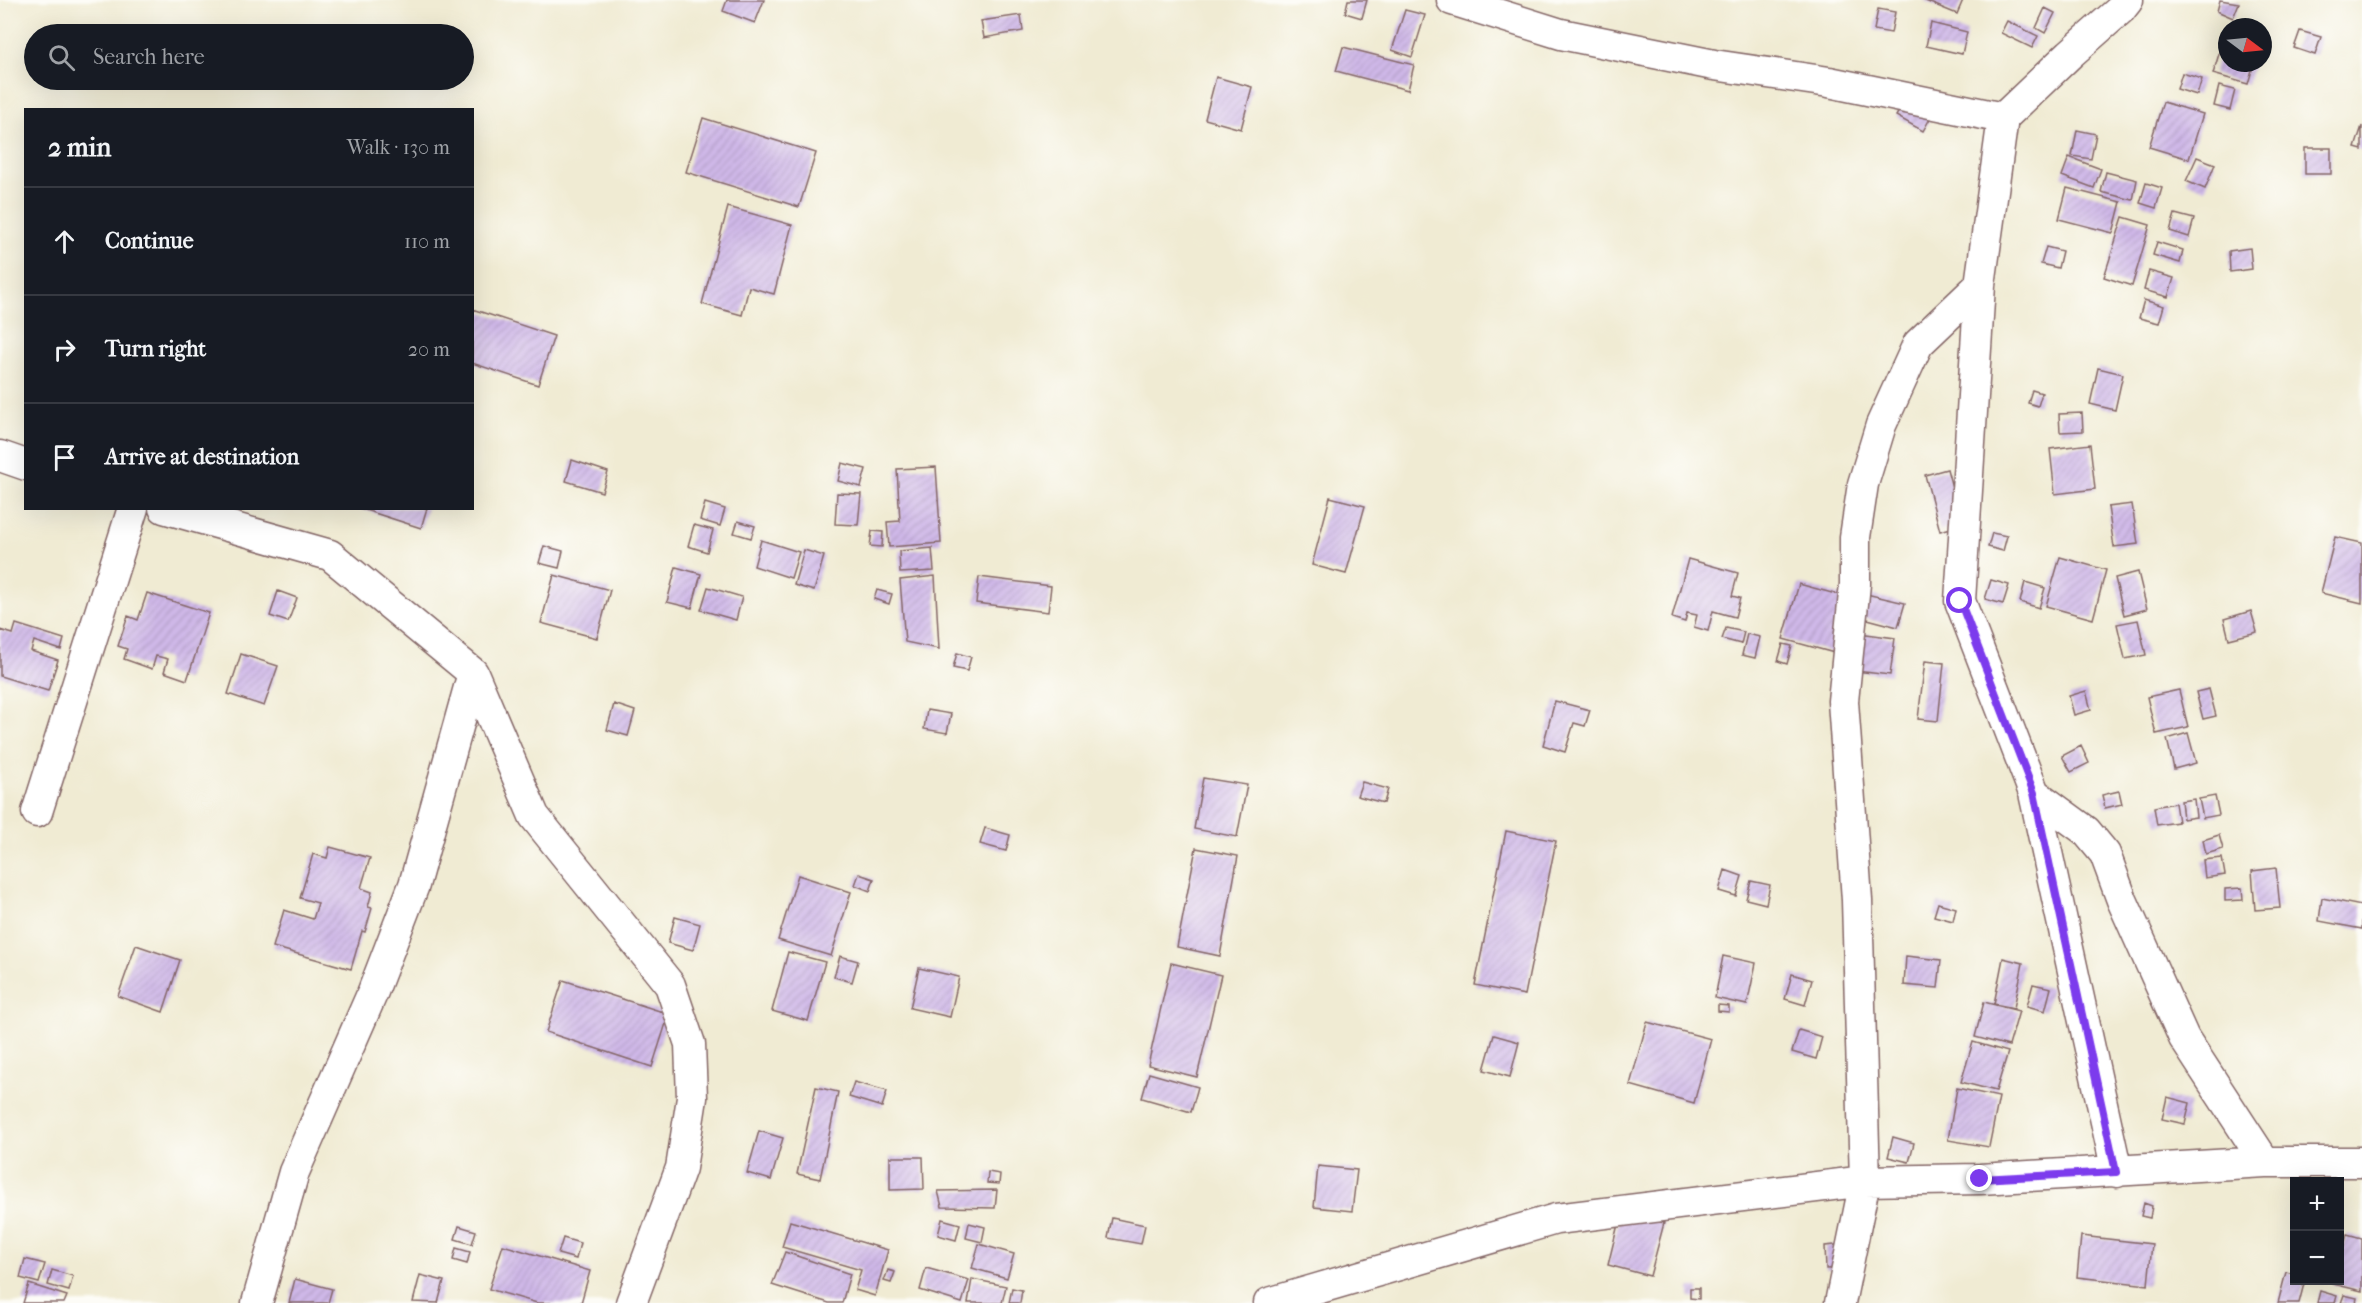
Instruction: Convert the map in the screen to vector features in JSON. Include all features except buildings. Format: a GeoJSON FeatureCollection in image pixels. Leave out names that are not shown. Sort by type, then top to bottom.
{"type":"FeatureCollection","features":[{"type":"Feature","properties":{"kind":"street"},"geometry":{"type":"LineString","coordinates":[[1452,0],[1561,34],[1714,65],[1829,82],[2003,118]]}},
{"type":"Feature","properties":{"kind":"street"},"geometry":{"type":"LineString","coordinates":[[2116,1172],[2034,793],[1960,601],[1980,285],[2003,118],[2124,3]]}},
{"type":"Feature","properties":{"kind":"street"},"geometry":{"type":"LineString","coordinates":[[1840,1303],[1865,1181],[1857,900],[1843,701],[1855,584],[1855,537],[1863,484],[1881,425],[1918,344],[1980,285]]}},
{"type":"Feature","properties":{"kind":"street"},"geometry":{"type":"LineString","coordinates":[[0,456],[24,464]]}},
{"type":"Feature","properties":{"kind":"street"},"geometry":{"type":"LineString","coordinates":[[37,812],[132,510]]}},
{"type":"Feature","properties":{"kind":"street"},"geometry":{"type":"LineString","coordinates":[[171,510],[330,555],[473,673],[534,816],[670,985],[690,1044],[692,1098],[681,1168],[631,1303]]}},
{"type":"Feature","properties":{"kind":"street"},"geometry":{"type":"LineString","coordinates":[[257,1303],[294,1172],[372,994],[414,885],[473,673]]}},
{"type":"Feature","properties":{"kind":"street"},"geometry":{"type":"LineString","coordinates":[[2034,793],[2086,831],[2105,854],[2122,900],[2184,1038],[2265,1162]]}},
{"type":"Feature","properties":{"kind":"street"},"geometry":{"type":"LineString","coordinates":[[1269,1303],[1556,1219],[1865,1181],[1980,1179],[2265,1162],[2362,1162]]}},
{"type":"Feature","properties":{"kind":"route"},"geometry":{"type":"LineString","coordinates":[[1960,601],[2034,793],[2116,1172],[1980,1179]]}}]}
